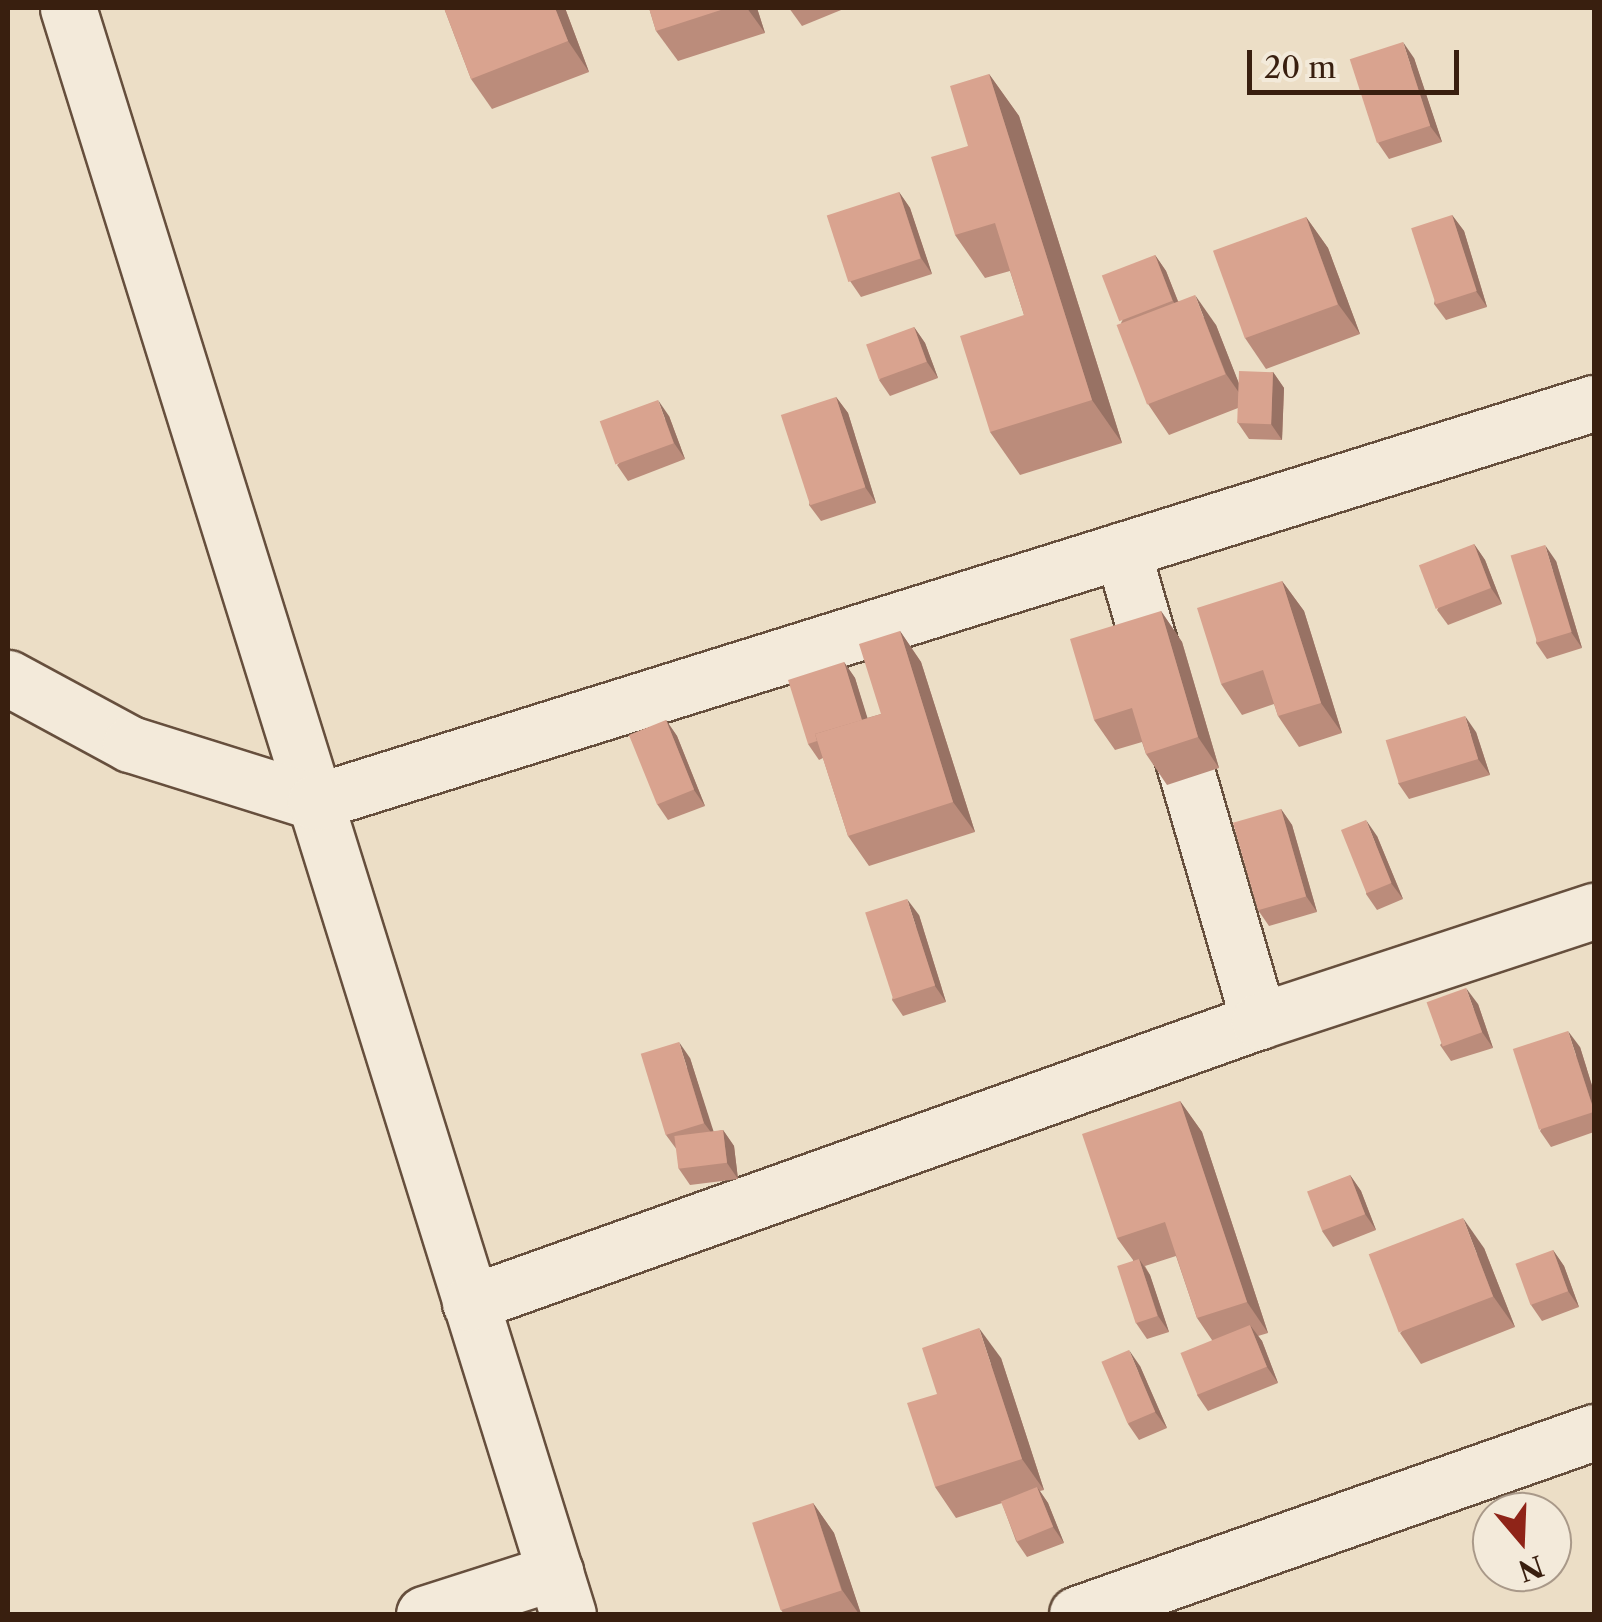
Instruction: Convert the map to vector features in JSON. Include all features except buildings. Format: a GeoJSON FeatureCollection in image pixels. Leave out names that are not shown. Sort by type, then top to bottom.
{"type":"FeatureCollection","features":[{"type":"Feature","properties":{"kind":"street"},"geometry":{"type":"LineString","coordinates":[[68,8],[561,1593],[424,1614]]}},
{"type":"Feature","properties":{"kind":"street"},"geometry":{"type":"LineString","coordinates":[[8,678],[130,744],[315,802],[1594,402]]}},
{"type":"Feature","properties":{"kind":"street"},"geometry":{"type":"LineString","coordinates":[[1122,550],[1259,1021]]}},
{"type":"Feature","properties":{"kind":"street"},"geometry":{"type":"LineString","coordinates":[[470,1304],[1259,1021],[1594,911]]}},
{"type":"Feature","properties":{"kind":"street"},"geometry":{"type":"LineString","coordinates":[[1077,1614],[1594,1432]]}}]}
